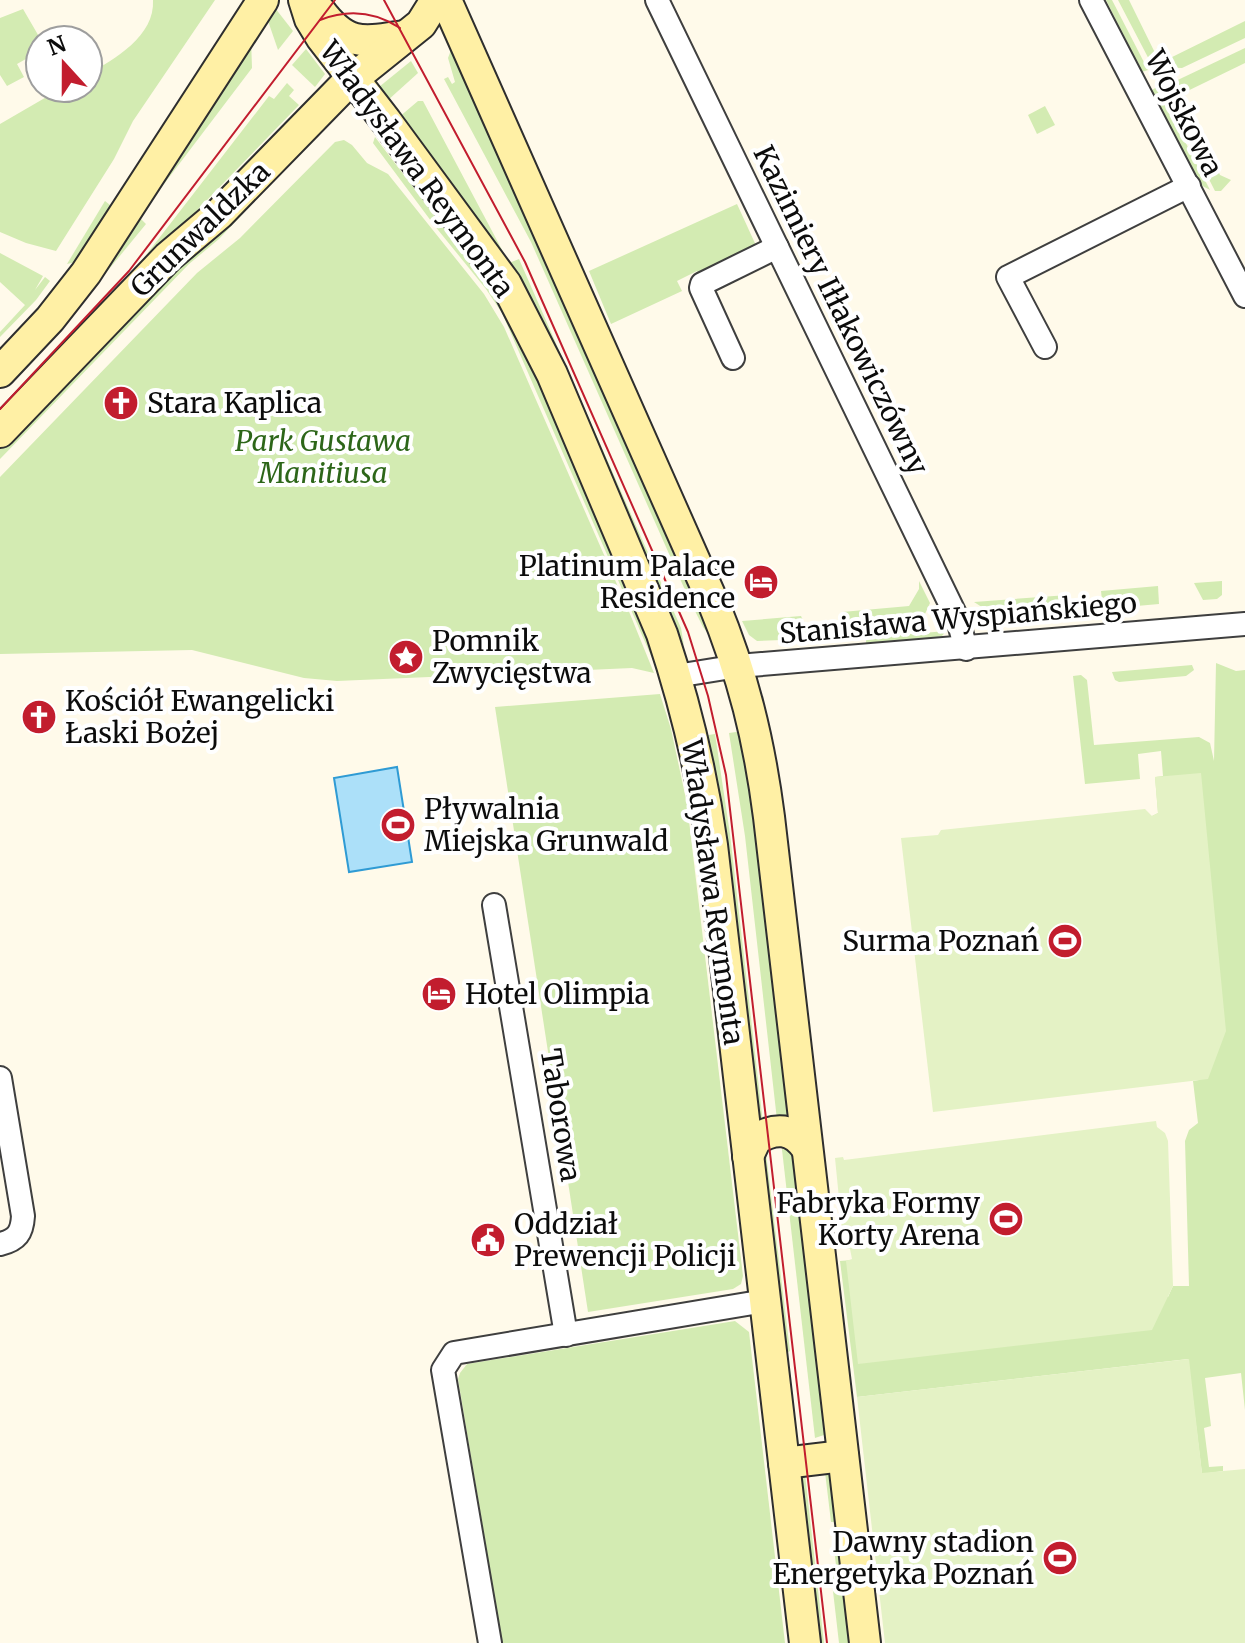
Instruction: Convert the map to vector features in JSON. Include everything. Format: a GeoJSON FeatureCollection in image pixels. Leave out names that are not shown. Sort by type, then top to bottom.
{"type":"FeatureCollection","features":[{"type":"Feature","properties":{"kind":"main road","name":"Grunwaldzka"},"geometry":{"type":"LineString","coordinates":[[0,372],[50,319],[86,273],[263,0]]}},
{"type":"Feature","properties":{"kind":"main road","name":"Władysława Reymonta"},"geometry":{"type":"LineString","coordinates":[[304,0],[310,19],[321,37],[506,284],[552,374],[662,634],[676,676],[699,767],[707,815],[805,1643]]}},
{"type":"Feature","properties":{"kind":"main road"},"geometry":{"type":"LineString","coordinates":[[312,0],[335,30],[353,40],[375,41],[408,35]]}},
{"type":"Feature","properties":{"kind":"main road","name":"Grunwaldzka"},"geometry":{"type":"LineString","coordinates":[[0,432],[168,257],[219,214],[352,79],[408,35],[429,13],[436,0]]}},
{"type":"Feature","properties":{"kind":"main road"},"geometry":{"type":"LineString","coordinates":[[446,0],[713,602],[747,694],[763,772],[865,1643]]}},
{"type":"Feature","properties":{"kind":"main road"},"geometry":{"type":"LineString","coordinates":[[748,1156],[756,1139],[775,1130],[792,1133],[806,1147]]}},
{"type":"Feature","properties":{"kind":"main road"},"geometry":{"type":"LineString","coordinates":[[784,1463],[843,1456]]}},
{"type":"Feature","properties":{"kind":"street","name":"Kazimiery Iłłakowiczówny"},"geometry":{"type":"LineString","coordinates":[[657,0],[958,620],[966,649]]}},
{"type":"Feature","properties":{"kind":"street","name":"Wojskowa"},"geometry":{"type":"LineString","coordinates":[[1091,0],[1245,296]]}},
{"type":"Feature","properties":{"kind":"street"},"geometry":{"type":"LineString","coordinates":[[1045,347],[1008,277],[1189,186]]}},
{"type":"Feature","properties":{"kind":"street"},"geometry":{"type":"LineString","coordinates":[[733,358],[701,288],[702,284],[777,247]]}},
{"type":"Feature","properties":{"kind":"street","name":"Stanisława Wyspiańskiego"},"geometry":{"type":"LineString","coordinates":[[676,676],[738,666],[1245,624]]}},
{"type":"Feature","properties":{"kind":"street","name":"Taborowa"},"geometry":{"type":"LineString","coordinates":[[494,905],[566,1335]]}},
{"type":"Feature","properties":{"kind":"street"},"geometry":{"type":"LineString","coordinates":[[0,1078],[23,1216],[22,1229],[14,1240],[0,1244]]}},
{"type":"Feature","properties":{"kind":"street"},"geometry":{"type":"LineString","coordinates":[[490,1643],[443,1370],[454,1353],[765,1301]]}},
{"type":"Feature","properties":{"kind":"green space"},"geometry":{"type":"Polygon","coordinates":[[[153,0],[215,0],[133,121],[114,159],[56,251],[0,232],[0,124],[34,104],[104,104],[104,65],[131,45],[147,25],[153,0]]]}},
{"type":"Feature","properties":{"kind":"green space"},"geometry":{"type":"Polygon","coordinates":[[[1106,0],[1112,0],[1148,70],[1142,72],[1106,0]]]}},
{"type":"Feature","properties":{"kind":"green space"},"geometry":{"type":"Polygon","coordinates":[[[1118,0],[1129,0],[1160,63],[1245,21],[1245,38],[1182,68],[1153,67],[1118,0]]]}},
{"type":"Feature","properties":{"kind":"green space"},"geometry":{"type":"Polygon","coordinates":[[[275,8],[293,31],[278,50],[267,18],[275,8]]]}},
{"type":"Feature","properties":{"kind":"green space"},"geometry":{"type":"Polygon","coordinates":[[[23,9],[32,24],[24,24],[24,60],[17,64],[24,77],[7,86],[0,75],[0,18],[23,9]]]}},
{"type":"Feature","properties":{"kind":"green space"},"geometry":{"type":"Polygon","coordinates":[[[251,38],[252,68],[139,217],[146,224],[87,296],[251,38]]]}},
{"type":"Feature","properties":{"kind":"green space"},"geometry":{"type":"Polygon","coordinates":[[[1245,48],[1245,63],[1169,100],[1163,87],[1245,48]]]}},
{"type":"Feature","properties":{"kind":"green space"},"geometry":{"type":"Polygon","coordinates":[[[306,49],[325,74],[315,87],[292,65],[306,49]]]}},
{"type":"Feature","properties":{"kind":"green space"},"geometry":{"type":"Polygon","coordinates":[[[451,50],[716,644],[703,627],[689,599],[531,242],[444,79],[448,77],[452,84],[455,82],[448,58],[451,50]]]}},
{"type":"Feature","properties":{"kind":"green space"},"geometry":{"type":"Polygon","coordinates":[[[411,61],[418,73],[387,101],[379,87],[411,61]]]}},
{"type":"Feature","properties":{"kind":"green space"},"geometry":{"type":"Polygon","coordinates":[[[287,83],[294,90],[289,96],[299,105],[147,262],[143,259],[269,96],[274,99],[287,83]]]}},
{"type":"Feature","properties":{"kind":"green space"},"geometry":{"type":"Polygon","coordinates":[[[1157,87],[1210,190],[1199,184],[1152,90],[1157,87]]]}},
{"type":"Feature","properties":{"kind":"green space"},"geometry":{"type":"Polygon","coordinates":[[[418,101],[423,101],[509,263],[519,259],[681,628],[684,646],[566,373],[398,118],[418,101]]]}},
{"type":"Feature","properties":{"kind":"green space"},"geometry":{"type":"Polygon","coordinates":[[[1045,106],[1055,125],[1037,134],[1028,115],[1045,106]]]}},
{"type":"Feature","properties":{"kind":"green space"},"geometry":{"type":"Polygon","coordinates":[[[1197,126],[1220,175],[1231,180],[1221,191],[1215,191],[1185,132],[1197,126]]]}},
{"type":"Feature","properties":{"kind":"green space"},"geometry":{"type":"Polygon","coordinates":[[[375,137],[506,309],[582,477],[661,666],[655,665],[502,313],[373,143],[375,137]]]}},
{"type":"Feature","properties":{"kind":"green space","name":"Park Gustawa Manitiusa"},"geometry":{"type":"Polygon","coordinates":[[[344,140],[367,163],[388,174],[484,294],[504,327],[654,673],[632,668],[337,681],[304,678],[192,650],[0,654],[0,477],[197,273],[240,238],[335,142],[344,140]]]}},
{"type":"Feature","properties":{"kind":"green space"},"geometry":{"type":"Polygon","coordinates":[[[268,187],[0,459],[0,445],[234,211],[268,187]]]}},
{"type":"Feature","properties":{"kind":"green space"},"geometry":{"type":"Polygon","coordinates":[[[105,201],[115,209],[80,261],[67,264],[105,201]]]}},
{"type":"Feature","properties":{"kind":"green space"},"geometry":{"type":"Polygon","coordinates":[[[737,204],[759,252],[700,275],[697,271],[677,281],[682,291],[611,324],[589,271],[737,204]]]}},
{"type":"Feature","properties":{"kind":"green space"},"geometry":{"type":"Polygon","coordinates":[[[0,253],[43,276],[35,290],[45,277],[50,281],[0,337],[0,332],[25,305],[0,282],[0,253]]]}},
{"type":"Feature","properties":{"kind":"green space"},"geometry":{"type":"Polygon","coordinates":[[[919,581],[930,603],[918,629],[844,635],[842,612],[909,606],[919,589],[919,581]]]}},
{"type":"Feature","properties":{"kind":"green space"},"geometry":{"type":"Polygon","coordinates":[[[1222,581],[1222,595],[1217,599],[1203,600],[1194,583],[1222,581]]]}},
{"type":"Feature","properties":{"kind":"green space"},"geometry":{"type":"Polygon","coordinates":[[[1158,586],[1159,604],[1103,609],[1101,591],[1158,586]]]}},
{"type":"Feature","properties":{"kind":"green space"},"geometry":{"type":"Polygon","coordinates":[[[1068,595],[1070,617],[1005,622],[974,602],[1068,595]]]}},
{"type":"Feature","properties":{"kind":"green space"},"geometry":{"type":"Polygon","coordinates":[[[801,616],[809,639],[757,641],[749,635],[742,621],[801,616]]]}},
{"type":"Feature","properties":{"kind":"green space"},"geometry":{"type":"Polygon","coordinates":[[[946,631],[934,638],[866,643],[866,638],[946,631]]]}},
{"type":"Feature","properties":{"kind":"green space"},"geometry":{"type":"Polygon","coordinates":[[[1216,663],[1236,671],[1245,670],[1245,1410],[1241,1373],[1205,1378],[1211,1426],[1204,1428],[1209,1467],[1223,1466],[1223,1471],[1202,1474],[1188,1359],[857,1397],[840,1261],[1168,1297],[1173,1286],[1189,1286],[1185,1141],[1189,1130],[1198,1123],[1193,1081],[1199,1080],[1152,816],[1158,813],[1155,777],[1163,776],[1161,751],[1138,754],[1140,779],[1085,784],[1073,676],[1081,675],[1087,680],[1094,745],[1199,737],[1210,743],[1214,761],[1216,663]]]}},
{"type":"Feature","properties":{"kind":"green space"},"geometry":{"type":"Polygon","coordinates":[[[1192,665],[1194,670],[1186,676],[1119,682],[1112,672],[1192,665]]]}},
{"type":"Feature","properties":{"kind":"green space"},"geometry":{"type":"Polygon","coordinates":[[[660,694],[687,804],[743,1276],[741,1284],[733,1289],[588,1312],[495,707],[660,694]]]}},
{"type":"Feature","properties":{"kind":"green space"},"geometry":{"type":"Polygon","coordinates":[[[743,731],[793,1123],[777,1120],[745,836],[729,733],[743,731]]]}},
{"type":"Feature","properties":{"kind":"green space"},"geometry":{"type":"Polygon","coordinates":[[[715,734],[730,834],[763,1123],[754,1128],[702,736],[715,734]]]}},
{"type":"Feature","properties":{"kind":"green space","name":"Surma Poznań"},"geometry":{"type":"Polygon","coordinates":[[[1201,773],[1226,1031],[1208,1079],[933,1112],[901,838],[938,835],[941,830],[1145,809],[1152,816],[1158,813],[1155,777],[1201,773]]]}},
{"type":"Feature","properties":{"kind":"green space","name":"Fabryka Formy Korty Arena"},"geometry":{"type":"Polygon","coordinates":[[[1156,1121],[1168,1141],[1173,1286],[1152,1330],[858,1364],[846,1261],[852,1259],[850,1249],[844,1249],[835,1158],[843,1157],[844,1160],[1156,1121]]]}},
{"type":"Feature","properties":{"kind":"green space"},"geometry":{"type":"Polygon","coordinates":[[[781,1141],[795,1151],[830,1433],[815,1438],[781,1141]]]}},
{"type":"Feature","properties":{"kind":"green space"},"geometry":{"type":"Polygon","coordinates":[[[765,1145],[790,1351],[781,1356],[762,1147],[765,1145]]]}},
{"type":"Feature","properties":{"kind":"green space"},"geometry":{"type":"Polygon","coordinates":[[[735,1321],[749,1332],[785,1643],[502,1643],[458,1379],[460,1373],[467,1364],[735,1321]]]}},
{"type":"Feature","properties":{"kind":"green space","name":"Dawny stadion Energetyka Poznań"},"geometry":{"type":"Polygon","coordinates":[[[1189,1359],[1202,1473],[1245,1469],[1245,1643],[885,1643],[857,1397],[1189,1359]]]}},
{"type":"Feature","properties":{"kind":"green space"},"geometry":{"type":"Polygon","coordinates":[[[825,1472],[832,1476],[855,1643],[839,1643],[831,1574],[837,1573],[832,1549],[833,1538],[837,1537],[835,1522],[831,1522],[825,1472]]]}},
{"type":"Feature","properties":{"kind":"green space"},"geometry":{"type":"Polygon","coordinates":[[[805,1474],[824,1643],[814,1643],[797,1483],[805,1474]]]}},
{"type":"Feature","properties":{"kind":"water"},"geometry":{"type":"Polygon","coordinates":[[[397,767],[412,862],[349,872],[334,778],[397,767]]]}},
{"type":"Feature","properties":{"kind":"tram line"},"geometry":{"type":"LineString","coordinates":[[0,409],[129,271],[335,0]]}},
{"type":"Feature","properties":{"kind":"tram line"},"geometry":{"type":"LineString","coordinates":[[384,0],[525,262],[688,632],[708,696],[726,775],[827,1643]]}},
{"type":"Feature","properties":{"kind":"tram line"},"geometry":{"type":"LineString","coordinates":[[320,20],[351,13],[371,15],[400,28]]}},
{"type":"Feature","properties":{"kind":"place","name":"Stara Kaplica"},"geometry":{"type":"Point","coordinates":[121,403]}},
{"type":"Feature","properties":{"kind":"place","name":"Platinum Palace Residence"},"geometry":{"type":"Point","coordinates":[761,582]}},
{"type":"Feature","properties":{"kind":"place","name":"Pomnik Zwycięstwa"},"geometry":{"type":"Point","coordinates":[406,657]}},
{"type":"Feature","properties":{"kind":"place","name":"Kościół Ewangelicki Łaski Bożej"},"geometry":{"type":"Point","coordinates":[39,717]}},
{"type":"Feature","properties":{"kind":"place","name":"Pływalnia Miejska Grunwald"},"geometry":{"type":"Point","coordinates":[398,825]}},
{"type":"Feature","properties":{"kind":"place","name":"Surma Poznań"},"geometry":{"type":"Point","coordinates":[1065,941]}},
{"type":"Feature","properties":{"kind":"place","name":"Hotel Olimpia"},"geometry":{"type":"Point","coordinates":[439,994]}},
{"type":"Feature","properties":{"kind":"place","name":"Fabryka Formy Korty Arena"},"geometry":{"type":"Point","coordinates":[1006,1219]}},
{"type":"Feature","properties":{"kind":"place","name":"Oddział Prewencji Policji"},"geometry":{"type":"Point","coordinates":[488,1240]}},
{"type":"Feature","properties":{"kind":"place","name":"Dawny stadion Energetyka Poznań"},"geometry":{"type":"Point","coordinates":[1060,1558]}}]}
